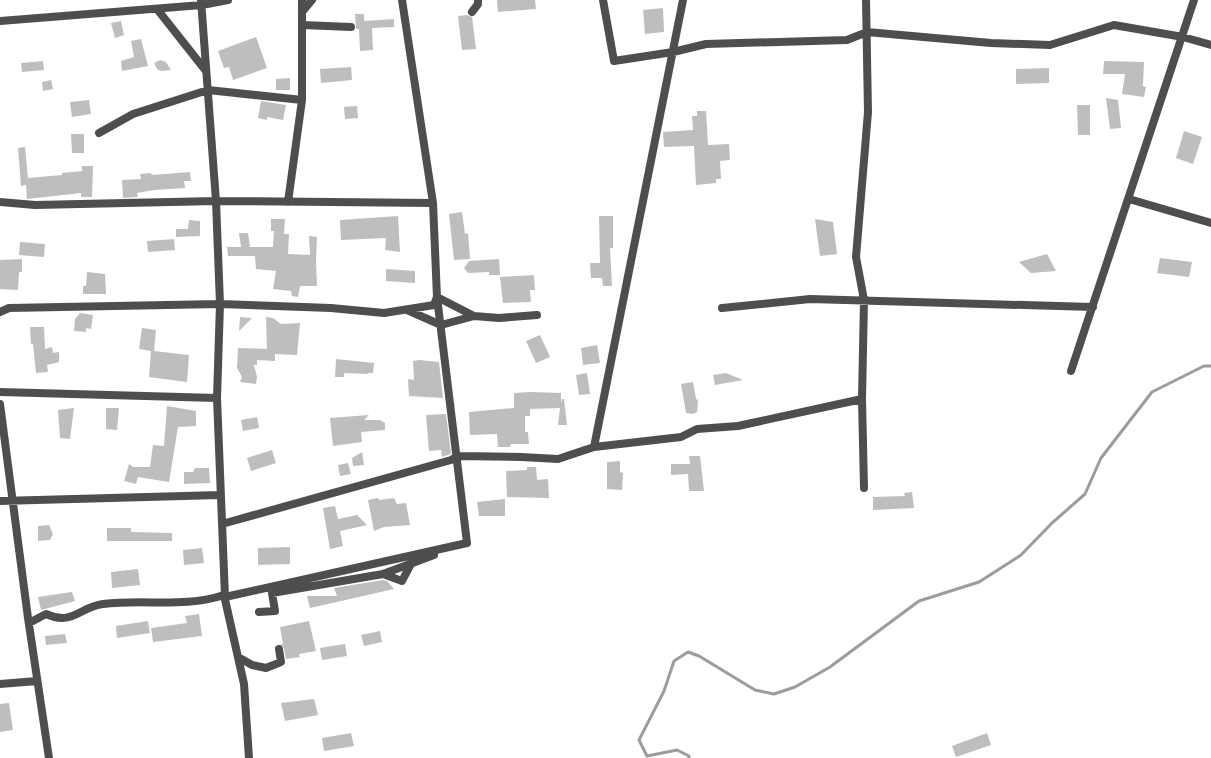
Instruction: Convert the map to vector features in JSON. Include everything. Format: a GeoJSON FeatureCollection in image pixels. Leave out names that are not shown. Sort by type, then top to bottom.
{"type":"FeatureCollection","features":[{"type":"Feature","properties":{"kind":"street"},"geometry":{"type":"LineString","coordinates":[[0,21],[157,9],[228,0]]}},
{"type":"Feature","properties":{"kind":"street"},"geometry":{"type":"LineString","coordinates":[[288,202],[302,100],[302,0]]}},
{"type":"Feature","properties":{"kind":"street"},"geometry":{"type":"LineString","coordinates":[[302,12],[312,0]]}},
{"type":"Feature","properties":{"kind":"street"},"geometry":{"type":"LineString","coordinates":[[29,622],[46,614],[54,618],[69,618],[102,604],[206,601],[224,595],[225,597],[468,544],[437,297],[433,203],[402,0]]}},
{"type":"Feature","properties":{"kind":"street"},"geometry":{"type":"LineString","coordinates":[[472,12],[478,4],[478,0]]}},
{"type":"Feature","properties":{"kind":"street"},"geometry":{"type":"LineString","coordinates":[[603,0],[614,61],[673,52],[706,44],[847,40],[867,32],[990,43],[1050,45],[1114,25],[1183,37],[1211,45]]}},
{"type":"Feature","properties":{"kind":"street"},"geometry":{"type":"LineString","coordinates":[[594,447],[683,0]]}},
{"type":"Feature","properties":{"kind":"street"},"geometry":{"type":"LineString","coordinates":[[864,488],[862,399],[864,300],[856,257],[868,112],[866,0]]}},
{"type":"Feature","properties":{"kind":"street"},"geometry":{"type":"LineString","coordinates":[[1071,371],[1183,37],[1194,0]]}},
{"type":"Feature","properties":{"kind":"street"},"geometry":{"type":"LineString","coordinates":[[202,3],[216,201],[220,304],[217,398],[224,595],[246,693],[249,758]]}},
{"type":"Feature","properties":{"kind":"street"},"geometry":{"type":"LineString","coordinates":[[157,9],[206,71]]}},
{"type":"Feature","properties":{"kind":"street"},"geometry":{"type":"LineString","coordinates":[[302,25],[351,27]]}},
{"type":"Feature","properties":{"kind":"street"},"geometry":{"type":"LineString","coordinates":[[99,133],[133,114],[208,90],[302,100]]}},
{"type":"Feature","properties":{"kind":"street"},"geometry":{"type":"LineString","coordinates":[[1129,199],[1211,222]]}},
{"type":"Feature","properties":{"kind":"street"},"geometry":{"type":"LineString","coordinates":[[0,202],[35,205],[216,201],[433,203]]}},
{"type":"Feature","properties":{"kind":"street"},"geometry":{"type":"LineString","coordinates":[[0,312],[9,308],[220,304],[331,308],[384,313],[434,305],[437,297]]}},
{"type":"Feature","properties":{"kind":"street"},"geometry":{"type":"LineString","coordinates":[[437,297],[474,316]]}},
{"type":"Feature","properties":{"kind":"street"},"geometry":{"type":"LineString","coordinates":[[722,308],[810,299],[1093,307]]}},
{"type":"Feature","properties":{"kind":"street"},"geometry":{"type":"LineString","coordinates":[[406,310],[441,325],[474,316],[498,318],[537,314]]}},
{"type":"Feature","properties":{"kind":"street"},"geometry":{"type":"LineString","coordinates":[[0,392],[217,398]]}},
{"type":"Feature","properties":{"kind":"street"},"geometry":{"type":"LineString","coordinates":[[222,524],[451,460],[458,456],[558,459],[594,447],[681,437],[697,429],[738,426],[862,399]]}},
{"type":"Feature","properties":{"kind":"street"},"geometry":{"type":"LineString","coordinates":[[0,404],[37,681],[49,758]]}},
{"type":"Feature","properties":{"kind":"street"},"geometry":{"type":"LineString","coordinates":[[0,501],[220,495]]}},
{"type":"Feature","properties":{"kind":"street"},"geometry":{"type":"LineString","coordinates":[[259,612],[274,611],[272,593],[383,574],[437,554],[440,550]]}},
{"type":"Feature","properties":{"kind":"street"},"geometry":{"type":"LineString","coordinates":[[383,574],[402,581],[411,564]]}},
{"type":"Feature","properties":{"kind":"street"},"geometry":{"type":"LineString","coordinates":[[238,657],[252,665],[266,668],[281,662],[279,649]]}},
{"type":"Feature","properties":{"kind":"street"},"geometry":{"type":"LineString","coordinates":[[0,684],[37,681]]}},
{"type":"Feature","properties":{"kind":"building"},"geometry":{"type":"Polygon","coordinates":[[[497,0],[535,0],[536,9],[498,12],[497,0]]]}},
{"type":"Feature","properties":{"kind":"building"},"geometry":{"type":"Polygon","coordinates":[[[663,8],[664,32],[645,34],[643,10],[663,8]]]}},
{"type":"Feature","properties":{"kind":"building"},"geometry":{"type":"Polygon","coordinates":[[[355,14],[364,14],[364,21],[394,19],[394,27],[372,28],[373,50],[360,51],[359,29],[356,29],[355,14]]]}},
{"type":"Feature","properties":{"kind":"building"},"geometry":{"type":"Polygon","coordinates":[[[467,15],[472,17],[476,49],[462,50],[458,16],[467,15]]]}},
{"type":"Feature","properties":{"kind":"building"},"geometry":{"type":"Polygon","coordinates":[[[121,21],[124,35],[115,38],[111,23],[121,21]]]}},
{"type":"Feature","properties":{"kind":"building"},"geometry":{"type":"Polygon","coordinates":[[[256,37],[267,68],[233,80],[229,67],[224,68],[218,51],[256,37]]]}},
{"type":"Feature","properties":{"kind":"building"},"geometry":{"type":"Polygon","coordinates":[[[141,39],[148,66],[122,71],[121,61],[134,57],[131,41],[141,39]]]}},
{"type":"Feature","properties":{"kind":"building"},"geometry":{"type":"Polygon","coordinates":[[[160,60],[166,62],[171,70],[161,71],[157,69],[154,63],[160,60]]]}},
{"type":"Feature","properties":{"kind":"building"},"geometry":{"type":"Polygon","coordinates":[[[43,61],[44,70],[22,72],[21,63],[43,61]]]}},
{"type":"Feature","properties":{"kind":"building"},"geometry":{"type":"Polygon","coordinates":[[[1104,61],[1144,62],[1143,86],[1146,87],[1144,97],[1122,94],[1125,74],[1103,74],[1104,61]]]}},
{"type":"Feature","properties":{"kind":"building"},"geometry":{"type":"Polygon","coordinates":[[[351,67],[352,80],[321,83],[320,69],[351,67]]]}},
{"type":"Feature","properties":{"kind":"building"},"geometry":{"type":"Polygon","coordinates":[[[1049,68],[1049,83],[1016,84],[1016,69],[1049,68]]]}},
{"type":"Feature","properties":{"kind":"building"},"geometry":{"type":"Polygon","coordinates":[[[290,78],[290,90],[276,90],[276,79],[290,78]]]}},
{"type":"Feature","properties":{"kind":"building"},"geometry":{"type":"Polygon","coordinates":[[[51,80],[53,89],[43,91],[42,82],[51,80]]]}},
{"type":"Feature","properties":{"kind":"building"},"geometry":{"type":"Polygon","coordinates":[[[1106,98],[1118,100],[1121,128],[1110,129],[1106,98]]]}},
{"type":"Feature","properties":{"kind":"building"},"geometry":{"type":"Polygon","coordinates":[[[89,100],[91,114],[72,117],[70,102],[89,100]]]}},
{"type":"Feature","properties":{"kind":"building"},"geometry":{"type":"Polygon","coordinates":[[[261,101],[286,105],[283,120],[267,117],[267,120],[258,118],[261,101]]]}},
{"type":"Feature","properties":{"kind":"building"},"geometry":{"type":"Polygon","coordinates":[[[1077,105],[1090,105],[1090,135],[1078,135],[1077,105]]]}},
{"type":"Feature","properties":{"kind":"building"},"geometry":{"type":"Polygon","coordinates":[[[357,106],[358,118],[345,119],[344,107],[357,106]]]}},
{"type":"Feature","properties":{"kind":"building"},"geometry":{"type":"Polygon","coordinates":[[[697,111],[706,111],[708,145],[729,144],[730,160],[720,161],[721,179],[716,179],[716,183],[696,185],[694,146],[664,147],[663,132],[693,130],[692,116],[697,116],[697,111]]]}},
{"type":"Feature","properties":{"kind":"building"},"geometry":{"type":"Polygon","coordinates":[[[1184,131],[1202,137],[1193,164],[1176,158],[1184,131]]]}},
{"type":"Feature","properties":{"kind":"building"},"geometry":{"type":"Polygon","coordinates":[[[71,134],[84,134],[84,153],[72,153],[71,134]]]}},
{"type":"Feature","properties":{"kind":"building"},"geometry":{"type":"Polygon","coordinates":[[[25,147],[28,178],[62,175],[62,173],[82,171],[82,166],[93,166],[92,197],[81,197],[81,193],[27,199],[26,185],[21,186],[18,148],[25,147]]]}},
{"type":"Feature","properties":{"kind":"building"},"geometry":{"type":"Polygon","coordinates":[[[190,172],[191,181],[184,181],[185,188],[154,190],[137,193],[138,197],[123,198],[122,180],[141,179],[140,174],[151,173],[152,175],[190,172]]]}},
{"type":"Feature","properties":{"kind":"building"},"geometry":{"type":"Polygon","coordinates":[[[462,212],[465,234],[468,233],[470,259],[454,260],[449,214],[462,212]]]}},
{"type":"Feature","properties":{"kind":"building"},"geometry":{"type":"Polygon","coordinates":[[[398,216],[400,252],[385,250],[386,238],[341,240],[340,220],[398,216]]]}},
{"type":"Feature","properties":{"kind":"building"},"geometry":{"type":"Polygon","coordinates":[[[599,216],[613,216],[613,248],[610,248],[612,286],[603,286],[602,278],[591,278],[590,263],[600,263],[599,216]]]}},
{"type":"Feature","properties":{"kind":"building"},"geometry":{"type":"Polygon","coordinates":[[[271,219],[285,219],[284,234],[289,234],[288,254],[310,255],[309,236],[317,237],[317,286],[300,286],[298,297],[292,296],[291,291],[273,289],[276,271],[256,269],[255,256],[228,256],[227,247],[241,247],[239,233],[248,233],[250,247],[273,247],[274,231],[271,231],[271,219]]]}},
{"type":"Feature","properties":{"kind":"building"},"geometry":{"type":"Polygon","coordinates":[[[815,219],[833,222],[837,254],[820,256],[815,219]]]}},
{"type":"Feature","properties":{"kind":"building"},"geometry":{"type":"Polygon","coordinates":[[[189,220],[200,221],[200,236],[176,237],[176,229],[188,229],[189,220]]]}},
{"type":"Feature","properties":{"kind":"building"},"geometry":{"type":"Polygon","coordinates":[[[174,239],[175,250],[148,252],[147,241],[174,239]]]}},
{"type":"Feature","properties":{"kind":"building"},"geometry":{"type":"Polygon","coordinates":[[[20,242],[45,244],[44,257],[19,255],[20,242]]]}},
{"type":"Feature","properties":{"kind":"building"},"geometry":{"type":"Polygon","coordinates":[[[1047,254],[1056,271],[1031,273],[1019,262],[1047,254]]]}},
{"type":"Feature","properties":{"kind":"building"},"geometry":{"type":"Polygon","coordinates":[[[1160,258],[1192,262],[1189,277],[1157,273],[1160,258]]]}},
{"type":"Feature","properties":{"kind":"building"},"geometry":{"type":"Polygon","coordinates":[[[22,259],[22,272],[19,272],[18,290],[0,289],[0,260],[22,259]]]}},
{"type":"Feature","properties":{"kind":"building"},"geometry":{"type":"Polygon","coordinates":[[[499,259],[500,275],[489,275],[489,272],[468,273],[464,268],[469,261],[499,259]]]}},
{"type":"Feature","properties":{"kind":"building"},"geometry":{"type":"Polygon","coordinates":[[[386,269],[415,271],[415,283],[386,281],[386,269]]]}},
{"type":"Feature","properties":{"kind":"building"},"geometry":{"type":"Polygon","coordinates":[[[87,272],[105,274],[106,294],[83,294],[83,286],[86,286],[87,272]]]}},
{"type":"Feature","properties":{"kind":"building"},"geometry":{"type":"Polygon","coordinates":[[[534,275],[535,290],[530,290],[531,302],[503,303],[500,277],[534,275]]]}},
{"type":"Feature","properties":{"kind":"building"},"geometry":{"type":"Polygon","coordinates":[[[80,313],[93,315],[91,329],[86,328],[86,332],[74,331],[75,319],[80,313]]]}},
{"type":"Feature","properties":{"kind":"building"},"geometry":{"type":"Polygon","coordinates":[[[240,317],[252,318],[239,331],[240,317]]]}},
{"type":"Feature","properties":{"kind":"building"},"geometry":{"type":"Polygon","coordinates":[[[266,317],[273,318],[281,324],[300,323],[297,355],[275,354],[275,361],[257,360],[257,365],[254,365],[257,377],[256,384],[240,382],[242,377],[237,368],[238,348],[267,349],[266,317]]]}},
{"type":"Feature","properties":{"kind":"building"},"geometry":{"type":"Polygon","coordinates":[[[30,327],[44,327],[45,349],[52,347],[53,353],[59,352],[59,362],[47,365],[48,372],[36,373],[33,344],[31,344],[30,327]]]}},
{"type":"Feature","properties":{"kind":"building"},"geometry":{"type":"Polygon","coordinates":[[[142,328],[156,330],[154,351],[189,355],[187,382],[149,377],[151,351],[139,349],[142,328]]]}},
{"type":"Feature","properties":{"kind":"building"},"geometry":{"type":"Polygon","coordinates":[[[540,335],[550,357],[536,363],[526,341],[540,335]]]}},
{"type":"Feature","properties":{"kind":"building"},"geometry":{"type":"Polygon","coordinates":[[[597,345],[600,363],[583,365],[581,348],[597,345]]]}},
{"type":"Feature","properties":{"kind":"building"},"geometry":{"type":"Polygon","coordinates":[[[336,359],[374,363],[373,373],[344,373],[344,377],[335,377],[336,359]]]}},
{"type":"Feature","properties":{"kind":"building"},"geometry":{"type":"Polygon","coordinates":[[[419,360],[439,362],[443,398],[409,396],[408,379],[414,380],[413,361],[419,360]]]}},
{"type":"Feature","properties":{"kind":"building"},"geometry":{"type":"Polygon","coordinates":[[[587,373],[590,394],[579,395],[576,375],[587,373]]]}},
{"type":"Feature","properties":{"kind":"building"},"geometry":{"type":"Polygon","coordinates":[[[726,373],[743,380],[715,385],[713,375],[726,373]]]}},
{"type":"Feature","properties":{"kind":"building"},"geometry":{"type":"Polygon","coordinates":[[[693,382],[696,399],[698,400],[697,412],[693,414],[686,413],[681,384],[693,382]]]}},
{"type":"Feature","properties":{"kind":"building"},"geometry":{"type":"Polygon","coordinates":[[[514,393],[561,393],[561,403],[562,399],[564,399],[567,425],[558,425],[560,408],[530,409],[530,416],[525,416],[525,432],[528,432],[529,444],[511,444],[510,447],[498,447],[497,434],[470,435],[469,412],[514,408],[514,393]]]}},
{"type":"Feature","properties":{"kind":"building"},"geometry":{"type":"Polygon","coordinates":[[[167,406],[196,411],[196,426],[178,427],[169,482],[138,477],[136,484],[124,481],[129,464],[133,467],[150,467],[153,445],[164,446],[167,406]]]}},
{"type":"Feature","properties":{"kind":"building"},"geometry":{"type":"Polygon","coordinates":[[[74,408],[70,439],[60,438],[58,410],[74,408]]]}},
{"type":"Feature","properties":{"kind":"building"},"geometry":{"type":"Polygon","coordinates":[[[106,408],[119,408],[117,430],[106,429],[106,408]]]}},
{"type":"Feature","properties":{"kind":"building"},"geometry":{"type":"Polygon","coordinates":[[[446,414],[451,454],[442,457],[441,450],[429,451],[426,415],[446,414]]]}},
{"type":"Feature","properties":{"kind":"building"},"geometry":{"type":"Polygon","coordinates":[[[369,415],[364,420],[380,420],[385,423],[385,430],[361,432],[362,442],[333,446],[330,418],[369,415]]]}},
{"type":"Feature","properties":{"kind":"building"},"geometry":{"type":"Polygon","coordinates":[[[257,417],[259,428],[243,431],[241,420],[257,417]]]}},
{"type":"Feature","properties":{"kind":"building"},"geometry":{"type":"Polygon","coordinates":[[[272,450],[276,463],[251,471],[247,458],[272,450]]]}},
{"type":"Feature","properties":{"kind":"building"},"geometry":{"type":"Polygon","coordinates":[[[362,452],[364,465],[353,466],[352,458],[362,452]]]}},
{"type":"Feature","properties":{"kind":"building"},"geometry":{"type":"Polygon","coordinates":[[[689,456],[700,456],[704,491],[689,491],[688,474],[671,475],[671,464],[690,464],[689,456]]]}},
{"type":"Feature","properties":{"kind":"building"},"geometry":{"type":"Polygon","coordinates":[[[620,461],[620,472],[623,473],[622,490],[607,489],[607,462],[620,461]]]}},
{"type":"Feature","properties":{"kind":"building"},"geometry":{"type":"Polygon","coordinates":[[[348,463],[351,474],[340,476],[338,465],[348,463]]]}},
{"type":"Feature","properties":{"kind":"building"},"geometry":{"type":"Polygon","coordinates":[[[527,467],[536,467],[537,480],[548,479],[549,498],[507,497],[506,471],[527,470],[527,467]]]}},
{"type":"Feature","properties":{"kind":"building"},"geometry":{"type":"Polygon","coordinates":[[[195,468],[209,468],[210,483],[184,484],[184,472],[193,472],[195,468]]]}},
{"type":"Feature","properties":{"kind":"building"},"geometry":{"type":"Polygon","coordinates":[[[912,492],[914,508],[873,510],[873,497],[905,496],[904,493],[912,492]]]}},
{"type":"Feature","properties":{"kind":"building"},"geometry":{"type":"Polygon","coordinates":[[[378,498],[379,500],[394,498],[397,504],[406,503],[410,525],[384,527],[374,531],[368,500],[378,498]]]}},
{"type":"Feature","properties":{"kind":"building"},"geometry":{"type":"Polygon","coordinates":[[[505,499],[505,516],[479,516],[477,502],[505,499]]]}},
{"type":"Feature","properties":{"kind":"building"},"geometry":{"type":"Polygon","coordinates":[[[335,506],[338,519],[357,515],[367,525],[340,531],[343,546],[330,549],[323,508],[335,506]]]}},
{"type":"Feature","properties":{"kind":"building"},"geometry":{"type":"Polygon","coordinates":[[[49,525],[53,534],[50,540],[38,541],[38,526],[49,525]]]}},
{"type":"Feature","properties":{"kind":"building"},"geometry":{"type":"Polygon","coordinates":[[[107,528],[131,528],[131,532],[172,533],[172,541],[107,541],[107,528]]]}},
{"type":"Feature","properties":{"kind":"building"},"geometry":{"type":"Polygon","coordinates":[[[290,547],[290,564],[258,565],[258,548],[290,547]]]}},
{"type":"Feature","properties":{"kind":"building"},"geometry":{"type":"Polygon","coordinates":[[[202,548],[204,563],[184,565],[183,550],[202,548]]]}},
{"type":"Feature","properties":{"kind":"building"},"geometry":{"type":"Polygon","coordinates":[[[138,569],[140,585],[112,588],[111,572],[138,569]]]}},
{"type":"Feature","properties":{"kind":"building"},"geometry":{"type":"Polygon","coordinates":[[[383,580],[387,581],[394,589],[310,608],[307,596],[337,596],[334,588],[383,580]]]}},
{"type":"Feature","properties":{"kind":"building"},"geometry":{"type":"Polygon","coordinates":[[[72,592],[75,601],[41,610],[38,597],[72,592]]]}},
{"type":"Feature","properties":{"kind":"building"},"geometry":{"type":"Polygon","coordinates":[[[199,614],[202,636],[153,642],[151,628],[187,623],[185,616],[199,614]]]}},
{"type":"Feature","properties":{"kind":"building"},"geometry":{"type":"Polygon","coordinates":[[[148,621],[150,633],[117,638],[116,626],[148,621]]]}},
{"type":"Feature","properties":{"kind":"building"},"geometry":{"type":"Polygon","coordinates":[[[309,621],[316,651],[299,654],[300,657],[286,659],[284,648],[281,644],[283,644],[280,627],[309,621]]]}},
{"type":"Feature","properties":{"kind":"building"},"geometry":{"type":"Polygon","coordinates":[[[380,631],[382,642],[364,646],[361,635],[380,631]]]}},
{"type":"Feature","properties":{"kind":"building"},"geometry":{"type":"Polygon","coordinates":[[[65,634],[67,643],[46,645],[45,636],[65,634]]]}},
{"type":"Feature","properties":{"kind":"building"},"geometry":{"type":"Polygon","coordinates":[[[345,644],[347,656],[322,660],[320,648],[345,644]]]}},
{"type":"Feature","properties":{"kind":"building"},"geometry":{"type":"Polygon","coordinates":[[[314,699],[318,715],[285,721],[281,703],[314,699]]]}},
{"type":"Feature","properties":{"kind":"building"},"geometry":{"type":"Polygon","coordinates":[[[9,703],[13,730],[0,732],[0,704],[9,703]]]}},
{"type":"Feature","properties":{"kind":"building"},"geometry":{"type":"Polygon","coordinates":[[[351,733],[354,746],[324,751],[322,738],[351,733]]]}},
{"type":"Feature","properties":{"kind":"building"},"geometry":{"type":"Polygon","coordinates":[[[987,733],[991,745],[956,757],[952,746],[987,733]]]}},
{"type":"Feature","properties":{"kind":"waterway"},"geometry":{"type":"LineString","coordinates":[[689,758],[689,756],[677,750],[647,756],[639,740],[664,691],[674,661],[688,652],[699,656],[755,690],[774,694],[795,687],[830,667],[919,601],[979,582],[1021,555],[1052,523],[1085,494],[1101,458],[1152,392],[1204,366],[1211,366]]}}]}
